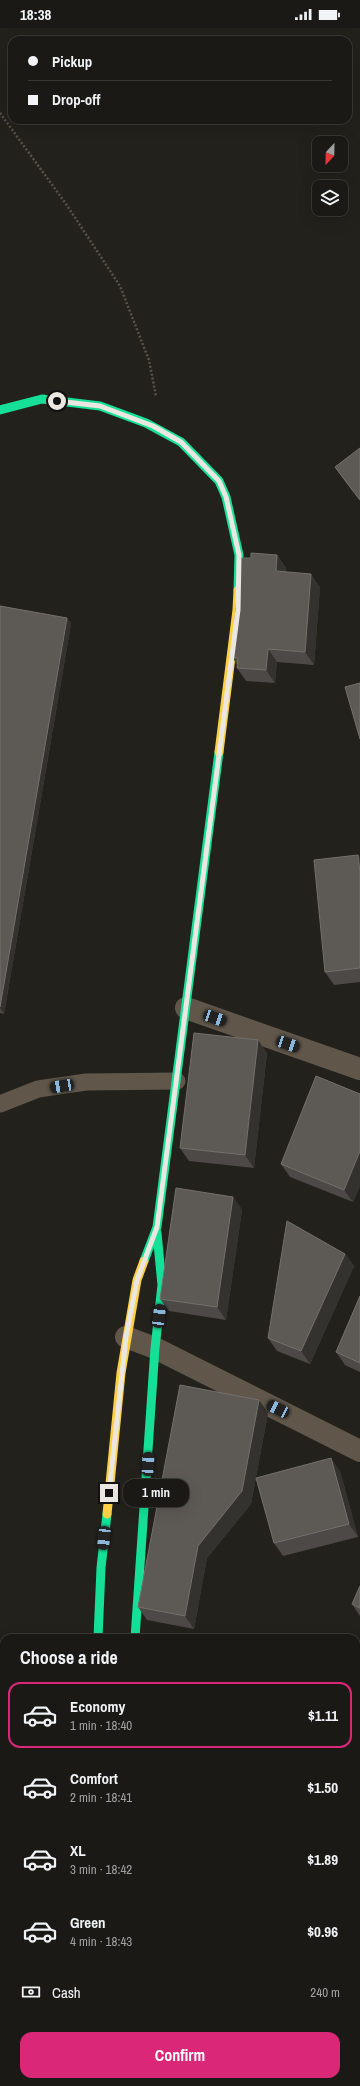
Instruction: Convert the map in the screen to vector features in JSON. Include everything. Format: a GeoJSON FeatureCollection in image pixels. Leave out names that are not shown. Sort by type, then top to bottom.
{"type":"FeatureCollection","features":[{"type":"Feature","properties":{"kind":"main road"},"geometry":{"type":"LineString","coordinates":[[0,410],[42,399],[100,406],[153,426],[181,442],[219,481],[226,497],[239,555],[238,610],[157,1227],[162,1285],[155,1348],[135,1634]]}},
{"type":"Feature","properties":{"kind":"main road"},"geometry":{"type":"LineString","coordinates":[[98,1634],[101,1568],[126,1337],[137,1280],[157,1227]]}},
{"type":"Feature","properties":{"kind":"street"},"geometry":{"type":"LineString","coordinates":[[186,1008],[360,1069]]}},
{"type":"Feature","properties":{"kind":"street"},"geometry":{"type":"LineString","coordinates":[[126,1337],[155,1348],[360,1451]]}},
{"type":"Feature","properties":{"kind":"lane"},"geometry":{"type":"LineString","coordinates":[[0,1104],[38,1090],[86,1082],[177,1081]]}},
{"type":"Feature","properties":{"kind":"path"},"geometry":{"type":"LineString","coordinates":[[0,113],[66,204],[120,286],[149,360],[156,397],[153,426]]}},
{"type":"Feature","properties":{"kind":"building"},"geometry":{"type":"Polygon","coordinates":[[[360,448],[360,500],[335,467],[360,448]]]}},
{"type":"Feature","properties":{"kind":"building"},"geometry":{"type":"Polygon","coordinates":[[[251,553],[277,555],[276,571],[311,574],[305,652],[268,649],[266,670],[237,668],[238,658],[232,657],[240,558],[251,558],[251,553]]]}},
{"type":"Feature","properties":{"kind":"building"},"geometry":{"type":"Polygon","coordinates":[[[0,606],[67,618],[0,1007],[0,606]]]}},
{"type":"Feature","properties":{"kind":"building"},"geometry":{"type":"Polygon","coordinates":[[[360,683],[360,739],[345,687],[360,683]]]}},
{"type":"Feature","properties":{"kind":"building"},"geometry":{"type":"Polygon","coordinates":[[[358,855],[360,872],[360,968],[325,972],[314,860],[358,855]]]}},
{"type":"Feature","properties":{"kind":"building"},"geometry":{"type":"Polygon","coordinates":[[[194,1033],[258,1040],[245,1155],[180,1148],[194,1033]]]}},
{"type":"Feature","properties":{"kind":"building"},"geometry":{"type":"Polygon","coordinates":[[[316,1076],[360,1094],[360,1151],[344,1190],[281,1164],[316,1076]]]}},
{"type":"Feature","properties":{"kind":"building"},"geometry":{"type":"Polygon","coordinates":[[[176,1188],[233,1197],[217,1307],[160,1299],[176,1188]]]}},
{"type":"Feature","properties":{"kind":"building"},"geometry":{"type":"Polygon","coordinates":[[[287,1221],[345,1254],[301,1351],[268,1338],[287,1221]]]}},
{"type":"Feature","properties":{"kind":"building"},"geometry":{"type":"Polygon","coordinates":[[[360,1296],[360,1363],[336,1352],[360,1296]]]}},
{"type":"Feature","properties":{"kind":"building"},"geometry":{"type":"Polygon","coordinates":[[[180,1385],[259,1400],[242,1491],[198,1546],[185,1616],[138,1607],[180,1385]]]}},
{"type":"Feature","properties":{"kind":"building"},"geometry":{"type":"Polygon","coordinates":[[[331,1458],[349,1524],[274,1543],[256,1478],[331,1458]]]}},
{"type":"Feature","properties":{"kind":"building"},"geometry":{"type":"Polygon","coordinates":[[[360,1586],[360,1608],[352,1604],[360,1586]]]}},
{"type":"Feature","properties":{"kind":"traffic: fast"},"geometry":{"type":"LineString","coordinates":[[0,410],[42,399],[100,406],[146,423],[181,442],[219,481],[226,497],[239,555],[238,590]]}},
{"type":"Feature","properties":{"kind":"traffic: fast"},"geometry":{"type":"LineString","coordinates":[[144,1261],[157,1227],[219,752]]}},
{"type":"Feature","properties":{"kind":"traffic: fast"},"geometry":{"type":"LineString","coordinates":[[135,1634],[155,1348],[162,1285],[157,1233]]}},
{"type":"Feature","properties":{"kind":"traffic: fast"},"geometry":{"type":"LineString","coordinates":[[98,1634],[101,1568],[107,1514]]}},
{"type":"Feature","properties":{"kind":"traffic: slow"},"geometry":{"type":"LineString","coordinates":[[219,752],[237,610],[238,590]]}},
{"type":"Feature","properties":{"kind":"traffic: slow"},"geometry":{"type":"LineString","coordinates":[[107,1514],[121,1373],[137,1280],[144,1261]]}},
{"type":"Feature","properties":{"kind":"route"},"geometry":{"type":"LineString","coordinates":[[57,401],[100,406],[146,423],[181,442],[219,481],[226,497],[239,555],[238,610],[157,1227],[137,1280],[126,1337],[109,1493]]}}]}
